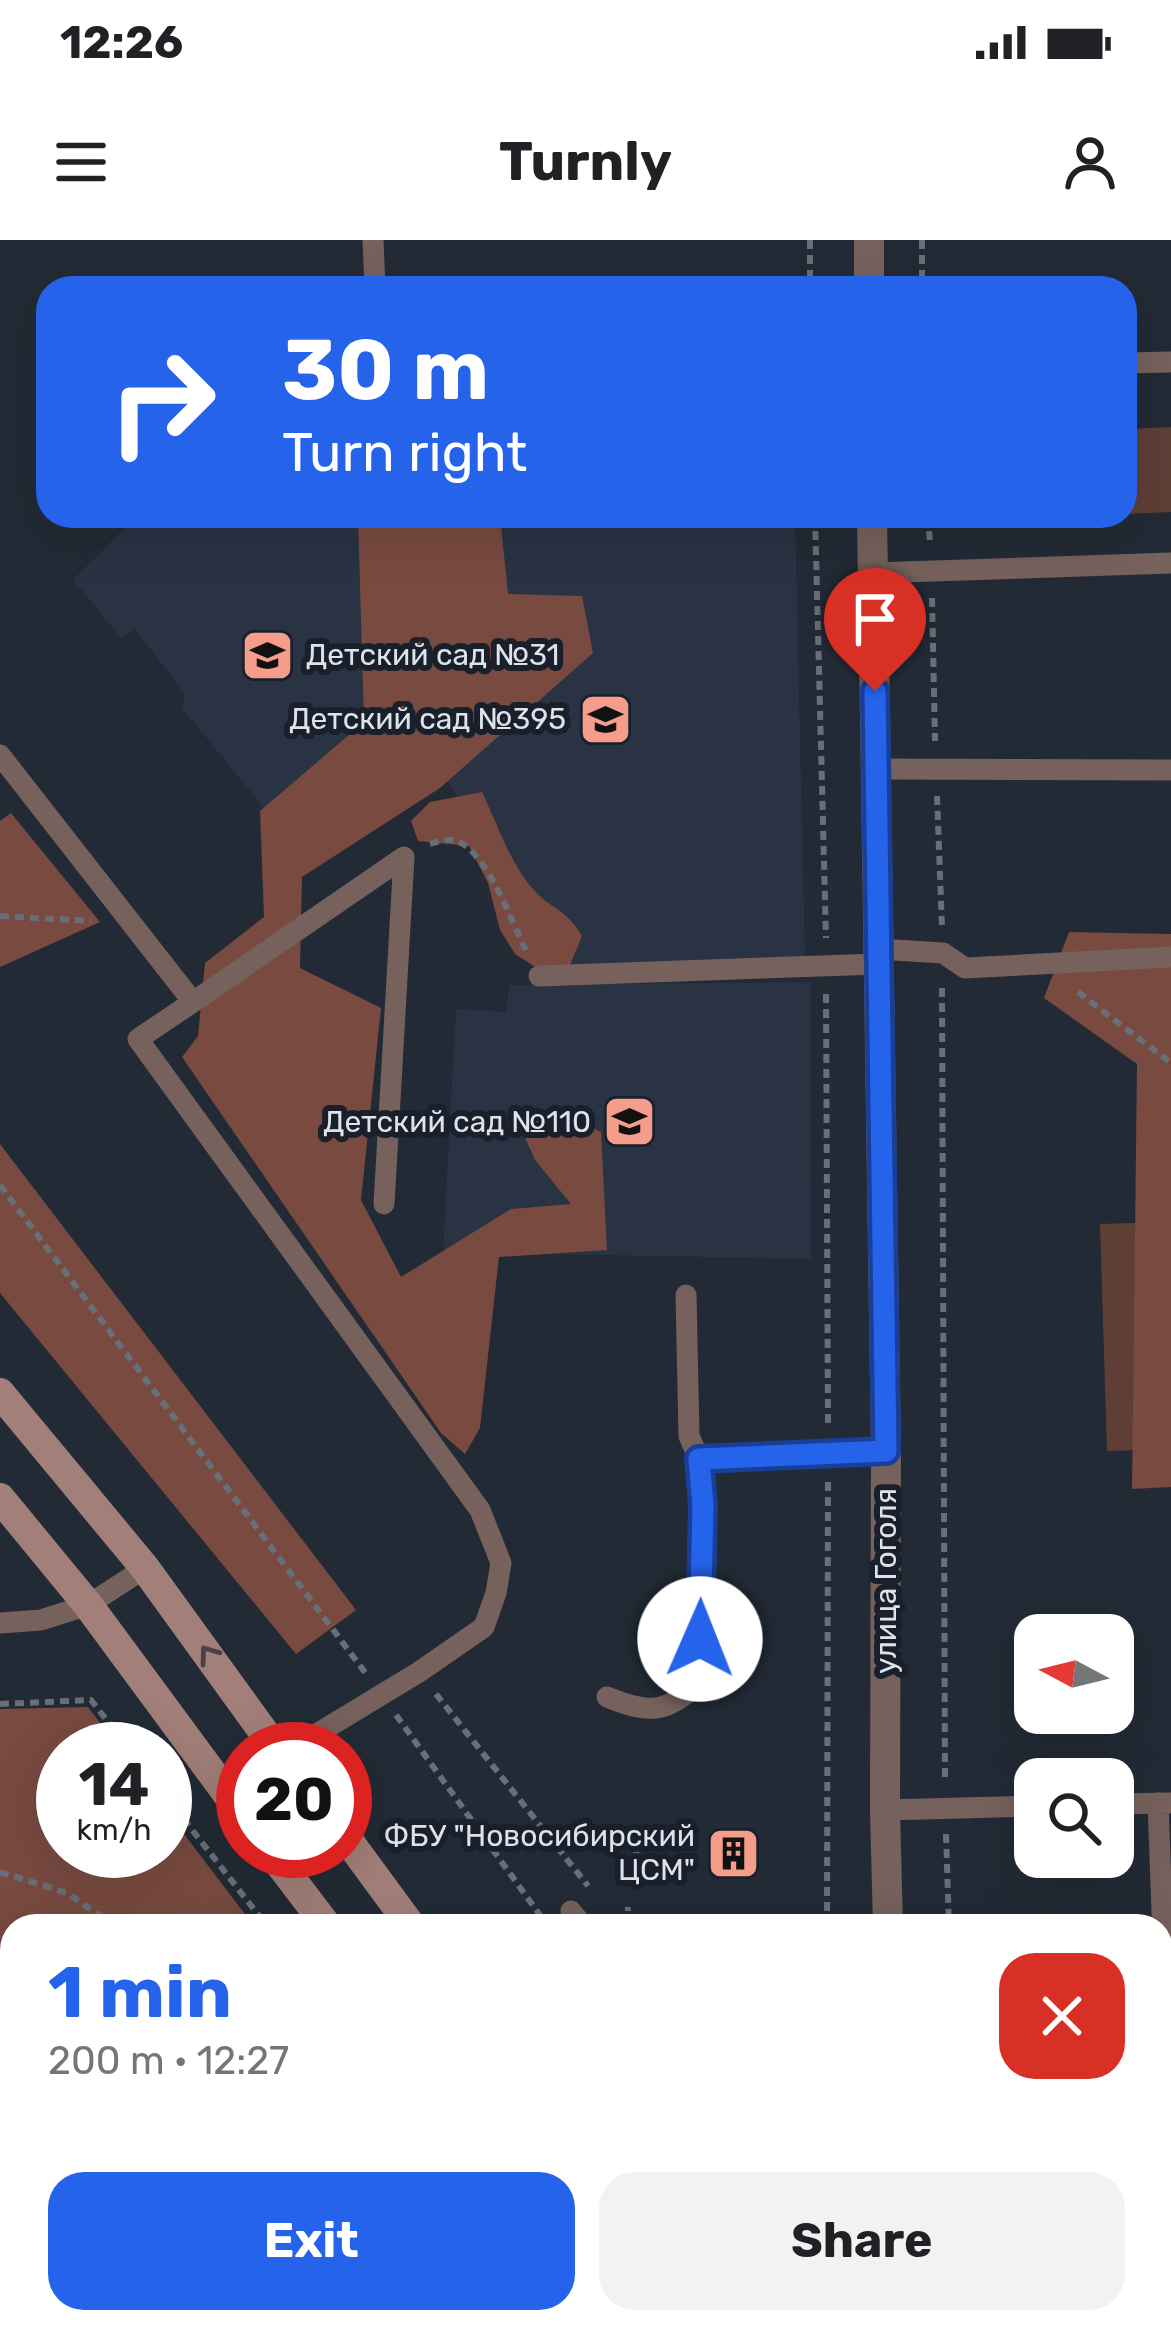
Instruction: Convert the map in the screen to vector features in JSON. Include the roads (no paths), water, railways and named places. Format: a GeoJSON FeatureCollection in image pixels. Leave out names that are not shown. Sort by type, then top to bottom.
{"type":"FeatureCollection","features":[{"type":"Feature","properties":{"kind":"main road"},"geometry":{"type":"LineString","coordinates":[[0,1393],[145,1568],[256,1722]]}},
{"type":"Feature","properties":{"kind":"main road"},"geometry":{"type":"LineString","coordinates":[[0,1498],[88,1605],[216,1778]]}},
{"type":"Feature","properties":{"kind":"main road"},"geometry":{"type":"LineString","coordinates":[[372,1873],[401,1914]]}},
{"type":"Feature","properties":{"kind":"main road"},"geometry":{"type":"LineString","coordinates":[[290,1878],[318,1914]]}},
{"type":"Feature","properties":{"kind":"street"},"geometry":{"type":"LineString","coordinates":[[868,240],[869,276]]}},
{"type":"Feature","properties":{"kind":"street","name":"улица Гоголя"},"geometry":{"type":"LineString","coordinates":[[872,528],[888,1914]]}},
{"type":"Feature","properties":{"kind":"lane"},"geometry":{"type":"LineString","coordinates":[[373,240],[374,276]]}},
{"type":"Feature","properties":{"kind":"lane"},"geometry":{"type":"LineString","coordinates":[[1137,363],[1171,362]]}},
{"type":"Feature","properties":{"kind":"lane"},"geometry":{"type":"LineString","coordinates":[[873,573],[1171,563]]}},
{"type":"Feature","properties":{"kind":"lane"},"geometry":{"type":"LineString","coordinates":[[0,755],[193,1002]]}},
{"type":"Feature","properties":{"kind":"lane"},"geometry":{"type":"LineString","coordinates":[[877,769],[1171,770]]}},
{"type":"Feature","properties":{"kind":"lane"},"geometry":{"type":"LineString","coordinates":[[337,1722],[484,1627],[501,1563],[480,1510],[137,1039],[404,857],[384,1204]]}},
{"type":"Feature","properties":{"kind":"lane"},"geometry":{"type":"LineString","coordinates":[[539,976],[826,967],[878,957],[943,953],[965,968],[1171,957]]}},
{"type":"Feature","properties":{"kind":"lane"},"geometry":{"type":"LineString","coordinates":[[607,1697],[634,1708],[658,1710],[678,1702],[699,1683],[703,1505],[699,1459],[688,1436],[686,1295]]}},
{"type":"Feature","properties":{"kind":"lane"},"geometry":{"type":"LineString","coordinates":[[699,1459],[886,1451]]}},
{"type":"Feature","properties":{"kind":"lane"},"geometry":{"type":"LineString","coordinates":[[0,1623],[41,1620],[88,1605],[145,1568]]}},
{"type":"Feature","properties":{"kind":"lane"},"geometry":{"type":"LineString","coordinates":[[1134,1804],[1164,1803],[1166,1914]]}},
{"type":"Feature","properties":{"kind":"lane"},"geometry":{"type":"LineString","coordinates":[[885,1810],[1014,1806]]}},
{"type":"Feature","properties":{"kind":"place","name":"Детский сад №31"},"geometry":{"type":"Point","coordinates":[267,655]}},
{"type":"Feature","properties":{"kind":"place","name":"Детский сад №395"},"geometry":{"type":"Point","coordinates":[605,719]}},
{"type":"Feature","properties":{"kind":"place","name":"Детский сад №110"},"geometry":{"type":"Point","coordinates":[630,1122]}},
{"type":"Feature","properties":{"kind":"place","name":"ФБУ \"Новосибирский ЦСМ\""},"geometry":{"type":"Point","coordinates":[734,1853]}}]}
